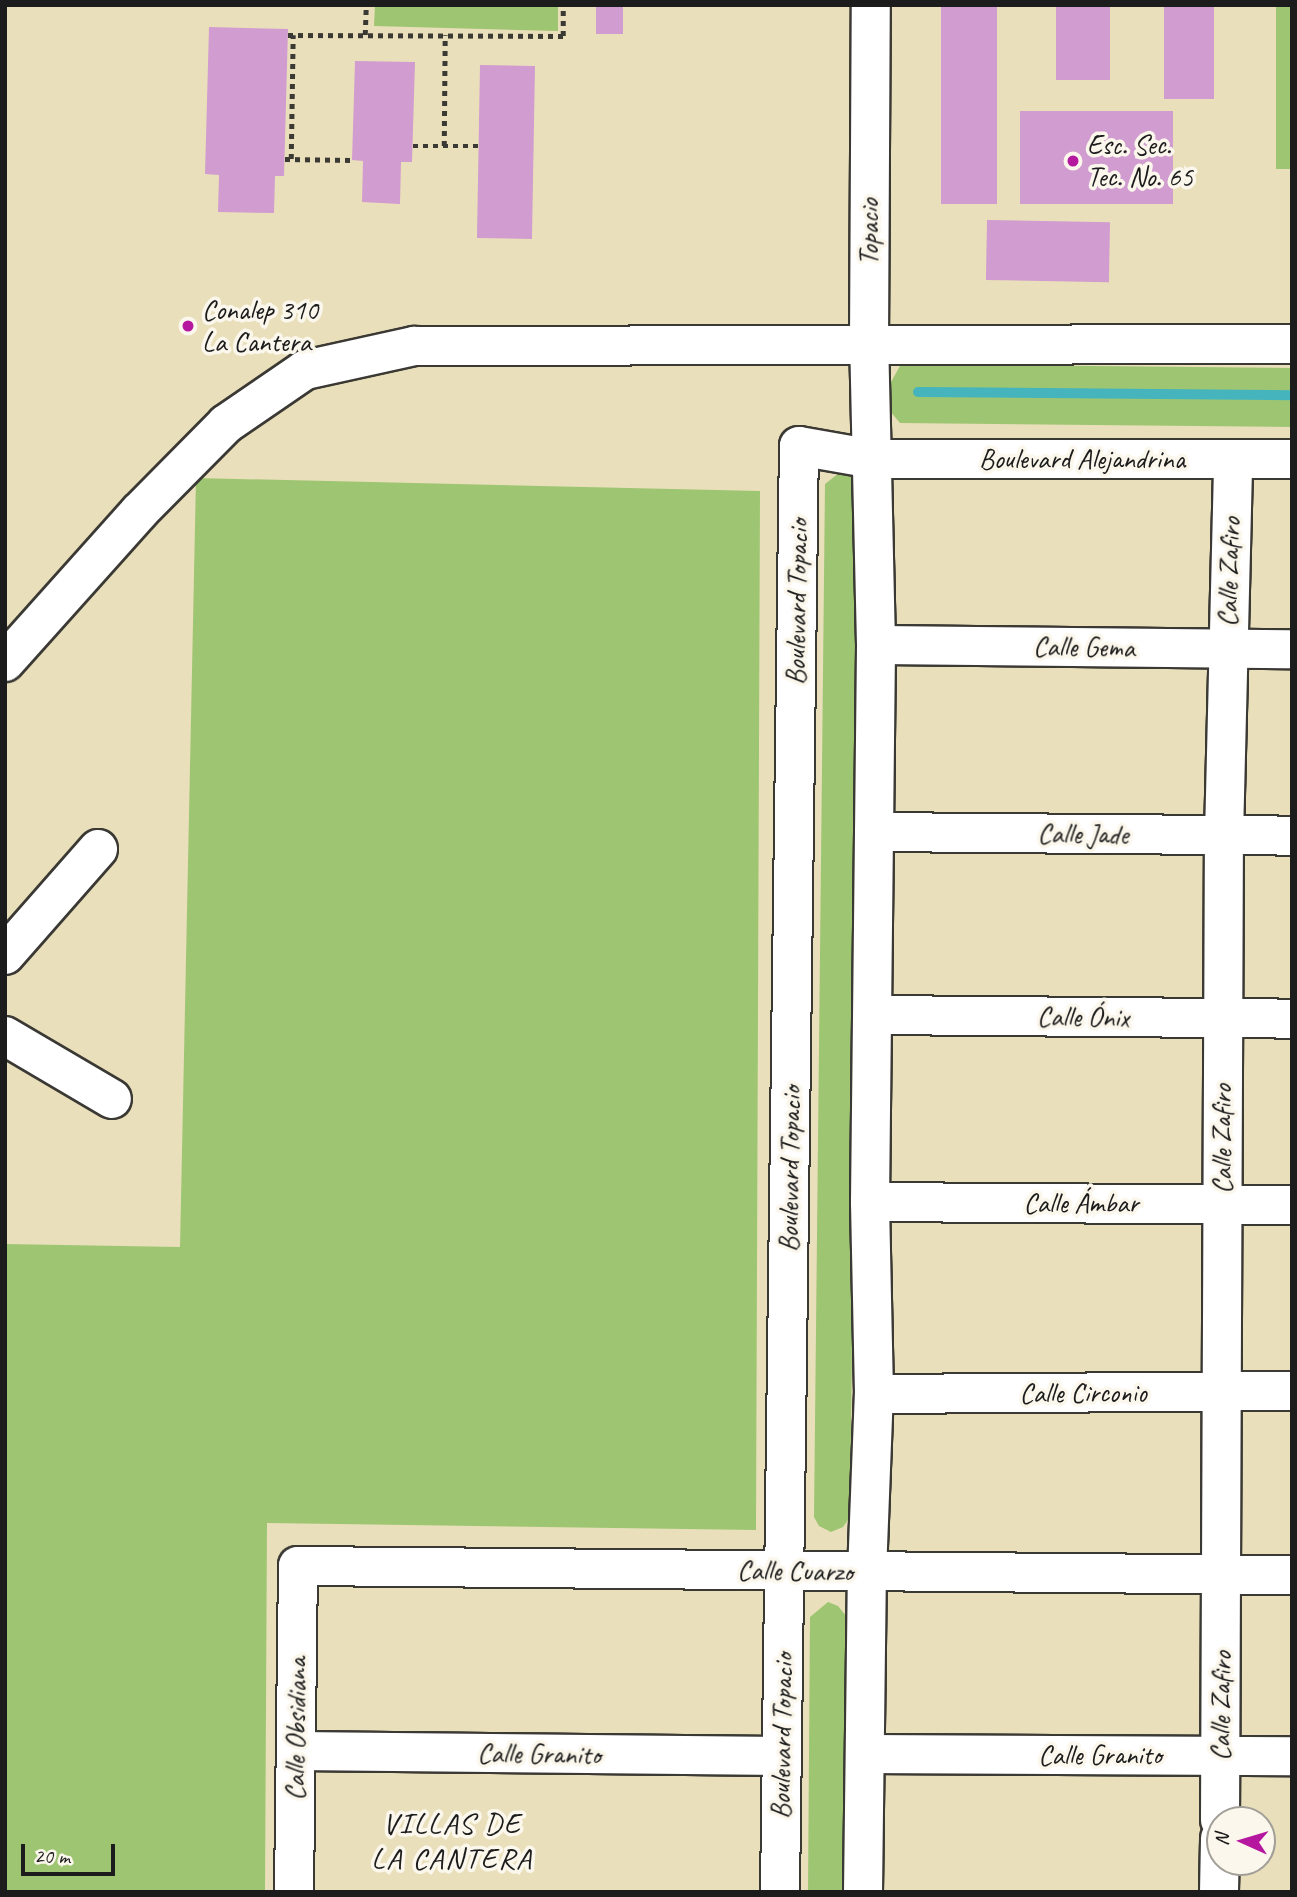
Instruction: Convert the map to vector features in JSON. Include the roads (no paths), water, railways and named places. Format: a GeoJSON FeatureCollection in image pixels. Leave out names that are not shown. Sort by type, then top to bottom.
{"type":"FeatureCollection","features":[{"type":"Feature","properties":{"kind":"street","name":"Topacio"},"geometry":{"type":"LineString","coordinates":[[871,5],[869,343],[873,459]]}},
{"type":"Feature","properties":{"kind":"street"},"geometry":{"type":"LineString","coordinates":[[5,662],[138,512],[226,425],[304,370],[414,346],[1292,344]]}},
{"type":"Feature","properties":{"kind":"street","name":"Boulevard Alejandrina"},"geometry":{"type":"LineString","coordinates":[[799,446],[873,459],[1292,459]]}},
{"type":"Feature","properties":{"kind":"street","name":"Boulevard Topacio"},"geometry":{"type":"LineString","coordinates":[[780,1892],[799,446]]}},
{"type":"Feature","properties":{"kind":"street"},"geometry":{"type":"LineString","coordinates":[[863,1892],[867,1573],[874,1394],[870,1202],[876,645],[873,459]]}},
{"type":"Feature","properties":{"kind":"street","name":"Calle Zafiro"},"geometry":{"type":"LineString","coordinates":[[1220,1806],[1224,836],[1233,459]]}},
{"type":"Feature","properties":{"kind":"street","name":"Calle Gema"},"geometry":{"type":"LineString","coordinates":[[876,645],[1292,649]]}},
{"type":"Feature","properties":{"kind":"street","name":"Calle Jade"},"geometry":{"type":"LineString","coordinates":[[874,832],[1292,836]]}},
{"type":"Feature","properties":{"kind":"street"},"geometry":{"type":"LineString","coordinates":[[5,955],[98,849]]}},
{"type":"Feature","properties":{"kind":"street","name":"Calle Ónix"},"geometry":{"type":"LineString","coordinates":[[874,1015],[1292,1019]]}},
{"type":"Feature","properties":{"kind":"street"},"geometry":{"type":"LineString","coordinates":[[5,1036],[112,1099]]}},
{"type":"Feature","properties":{"kind":"street","name":"Calle Ámbar"},"geometry":{"type":"LineString","coordinates":[[870,1202],[1292,1205]]}},
{"type":"Feature","properties":{"kind":"street","name":"Calle Circonio"},"geometry":{"type":"LineString","coordinates":[[874,1394],[1292,1391]]}},
{"type":"Feature","properties":{"kind":"street","name":"Calle Cuarzo"},"geometry":{"type":"LineString","coordinates":[[298,1566],[1292,1575]]}},
{"type":"Feature","properties":{"kind":"street","name":"Calle Obsidiana"},"geometry":{"type":"LineString","coordinates":[[294,1892],[298,1566]]}},
{"type":"Feature","properties":{"kind":"street","name":"Calle Granito"},"geometry":{"type":"LineString","coordinates":[[296,1751],[782,1756]]}},
{"type":"Feature","properties":{"kind":"street","name":"Calle Granito"},"geometry":{"type":"LineString","coordinates":[[866,1754],[1292,1756]]}},
{"type":"Feature","properties":{"kind":"waterway"},"geometry":{"type":"LineString","coordinates":[[918,392],[1292,395]]}},
{"type":"Feature","properties":{"kind":"place","name":"Esc. Sec. Tec. No. 65"},"geometry":{"type":"Point","coordinates":[1073,161]}},
{"type":"Feature","properties":{"kind":"place","name":"Conalep 310 La Cantera"},"geometry":{"type":"Point","coordinates":[188,326]}},
{"type":"Feature","properties":{"kind":"district","name":"VILLAS DE LA CANTERA"},"geometry":{"type":"Point","coordinates":[452,1840]}}]}
